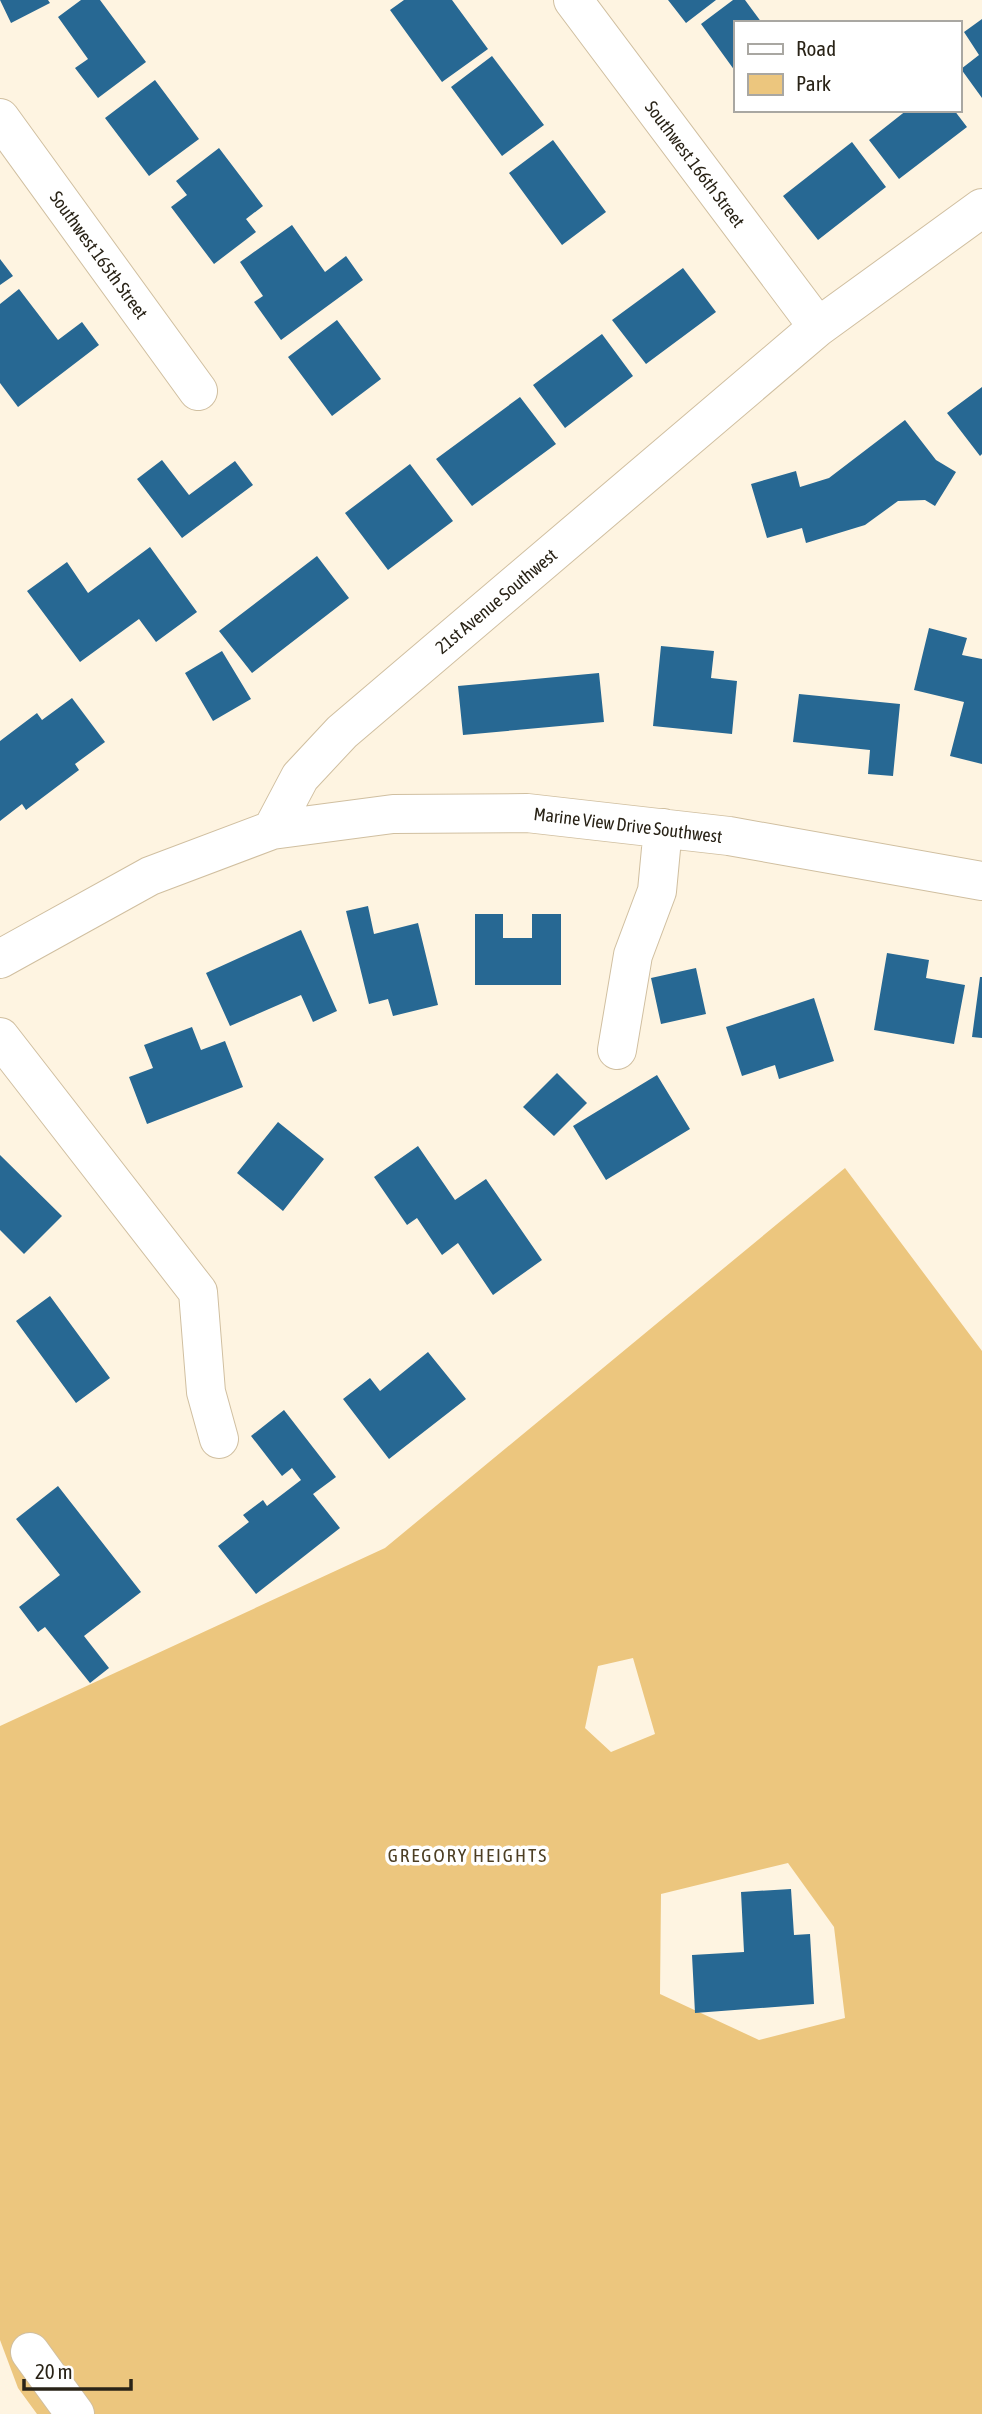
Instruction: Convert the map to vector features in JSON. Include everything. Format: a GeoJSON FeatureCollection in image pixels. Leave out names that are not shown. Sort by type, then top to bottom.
{"type":"FeatureCollection","features":[{"type":"Feature","properties":{"kind":"street","name":"Southwest 166th Street"},"geometry":{"type":"LineString","coordinates":[[573,0],[818,327]]}},
{"type":"Feature","properties":{"kind":"street","name":"Southwest 165th Street"},"geometry":{"type":"LineString","coordinates":[[0,118],[198,391]]}},
{"type":"Feature","properties":{"kind":"street","name":"21st Avenue Southwest"},"geometry":{"type":"LineString","coordinates":[[272,830],[300,777],[342,732],[818,327],[982,208]]}},
{"type":"Feature","properties":{"kind":"street","name":"Marine View Drive Southwest"},"geometry":{"type":"LineString","coordinates":[[272,830],[393,814],[513,813],[743,838],[982,881]]}},
{"type":"Feature","properties":{"kind":"street"},"geometry":{"type":"LineString","coordinates":[[617,1050],[633,955],[656,891],[663,828]]}},
{"type":"Feature","properties":{"kind":"street"},"geometry":{"type":"LineString","coordinates":[[0,959],[150,876],[272,830]]}},
{"type":"Feature","properties":{"kind":"street"},"geometry":{"type":"LineString","coordinates":[[0,1037],[198,1292],[206,1392],[219,1439]]}},
{"type":"Feature","properties":{"kind":"street"},"geometry":{"type":"LineString","coordinates":[[30,2352],[75,2414]]}},
{"type":"Feature","properties":{"kind":"green space"},"geometry":{"type":"Polygon","coordinates":[[[845,1168],[982,1351],[982,2414],[37,2414],[18,2388],[0,2340],[0,1726],[385,1548],[845,1168]],[[633,1658],[598,1666],[585,1728],[611,1752],[655,1734],[633,1658]],[[788,1863],[661,1894],[660,1994],[759,2040],[845,2018],[834,1927],[788,1863]]]}},
{"type":"Feature","properties":{"kind":"building"},"geometry":{"type":"Polygon","coordinates":[[[0,0],[48,0],[50,3],[11,23],[0,0]]]}},
{"type":"Feature","properties":{"kind":"building"},"geometry":{"type":"Polygon","coordinates":[[[81,0],[100,0],[146,62],[98,98],[75,68],[88,59],[58,17],[81,0]]]}},
{"type":"Feature","properties":{"kind":"building"},"geometry":{"type":"Polygon","coordinates":[[[404,0],[452,0],[488,49],[442,82],[390,10],[404,0]]]}},
{"type":"Feature","properties":{"kind":"building"},"geometry":{"type":"Polygon","coordinates":[[[668,0],[716,0],[686,23],[668,0]]]}},
{"type":"Feature","properties":{"kind":"building"},"geometry":{"type":"Polygon","coordinates":[[[733,0],[745,0],[761,21],[734,21],[734,70],[701,24],[733,0]]]}},
{"type":"Feature","properties":{"kind":"building"},"geometry":{"type":"Polygon","coordinates":[[[982,19],[982,98],[961,69],[979,55],[964,32],[982,19]]]}},
{"type":"Feature","properties":{"kind":"building"},"geometry":{"type":"Polygon","coordinates":[[[492,56],[544,125],[502,156],[451,87],[492,56]]]}},
{"type":"Feature","properties":{"kind":"building"},"geometry":{"type":"Polygon","coordinates":[[[155,80],[199,139],[149,176],[105,118],[155,80]]]}},
{"type":"Feature","properties":{"kind":"building"},"geometry":{"type":"Polygon","coordinates":[[[904,112],[956,112],[967,127],[899,179],[869,140],[904,112]]]}},
{"type":"Feature","properties":{"kind":"building"},"geometry":{"type":"Polygon","coordinates":[[[553,140],[606,212],[562,245],[509,173],[553,140]]]}},
{"type":"Feature","properties":{"kind":"building"},"geometry":{"type":"Polygon","coordinates":[[[852,142],[886,187],[818,240],[783,196],[852,142]]]}},
{"type":"Feature","properties":{"kind":"building"},"geometry":{"type":"Polygon","coordinates":[[[219,148],[263,206],[246,219],[256,232],[214,264],[171,207],[187,195],[176,181],[219,148]]]}},
{"type":"Feature","properties":{"kind":"building"},"geometry":{"type":"Polygon","coordinates":[[[292,225],[325,272],[346,256],[363,280],[281,340],[254,302],[263,296],[240,262],[292,225]]]}},
{"type":"Feature","properties":{"kind":"building"},"geometry":{"type":"Polygon","coordinates":[[[0,259],[13,276],[0,285],[0,259]]]}},
{"type":"Feature","properties":{"kind":"building"},"geometry":{"type":"Polygon","coordinates":[[[683,268],[716,312],[646,364],[612,320],[683,268]]]}},
{"type":"Feature","properties":{"kind":"building"},"geometry":{"type":"Polygon","coordinates":[[[19,289],[58,340],[82,322],[99,345],[18,407],[0,383],[0,304],[19,289]]]}},
{"type":"Feature","properties":{"kind":"building"},"geometry":{"type":"Polygon","coordinates":[[[337,320],[381,379],[332,416],[288,357],[337,320]]]}},
{"type":"Feature","properties":{"kind":"building"},"geometry":{"type":"Polygon","coordinates":[[[602,334],[633,376],[565,428],[533,385],[602,334]]]}},
{"type":"Feature","properties":{"kind":"building"},"geometry":{"type":"Polygon","coordinates":[[[982,387],[982,454],[980,456],[947,413],[982,387]]]}},
{"type":"Feature","properties":{"kind":"building"},"geometry":{"type":"Polygon","coordinates":[[[520,397],[556,444],[472,506],[436,459],[520,397]]]}},
{"type":"Feature","properties":{"kind":"building"},"geometry":{"type":"Polygon","coordinates":[[[905,420],[936,460],[956,472],[935,506],[925,500],[898,501],[865,525],[806,543],[802,528],[767,538],[751,484],[796,471],[800,487],[829,478],[905,420]]]}},
{"type":"Feature","properties":{"kind":"building"},"geometry":{"type":"Polygon","coordinates":[[[162,460],[189,495],[235,461],[253,485],[182,538],[137,479],[162,460]]]}},
{"type":"Feature","properties":{"kind":"building"},"geometry":{"type":"Polygon","coordinates":[[[410,464],[453,521],[388,570],[345,513],[410,464]]]}},
{"type":"Feature","properties":{"kind":"building"},"geometry":{"type":"Polygon","coordinates":[[[150,547],[197,612],[156,642],[139,619],[80,662],[27,591],[67,562],[88,593],[150,547]]]}},
{"type":"Feature","properties":{"kind":"building"},"geometry":{"type":"Polygon","coordinates":[[[317,556],[349,598],[252,673],[219,631],[317,556]]]}},
{"type":"Feature","properties":{"kind":"building"},"geometry":{"type":"Polygon","coordinates":[[[929,628],[967,638],[962,655],[982,659],[982,764],[950,756],[964,702],[914,690],[929,628]]]}},
{"type":"Feature","properties":{"kind":"building"},"geometry":{"type":"Polygon","coordinates":[[[661,646],[714,651],[711,678],[737,681],[732,734],[653,726],[661,646]]]}},
{"type":"Feature","properties":{"kind":"building"},"geometry":{"type":"Polygon","coordinates":[[[222,651],[251,699],[213,721],[185,673],[222,651]]]}},
{"type":"Feature","properties":{"kind":"building"},"geometry":{"type":"Polygon","coordinates":[[[599,673],[604,722],[463,735],[458,686],[599,673]]]}},
{"type":"Feature","properties":{"kind":"building"},"geometry":{"type":"Polygon","coordinates":[[[799,694],[900,704],[893,776],[868,774],[870,750],[793,742],[799,694]]]}},
{"type":"Feature","properties":{"kind":"building"},"geometry":{"type":"Polygon","coordinates":[[[72,698],[105,742],[75,764],[79,770],[26,810],[22,804],[0,821],[0,741],[37,713],[42,720],[72,698]]]}},
{"type":"Feature","properties":{"kind":"building"},"geometry":{"type":"Polygon","coordinates":[[[368,906],[374,934],[418,923],[438,1005],[393,1016],[388,999],[369,1004],[346,911],[368,906]]]}},
{"type":"Feature","properties":{"kind":"building"},"geometry":{"type":"Polygon","coordinates":[[[475,914],[503,914],[503,938],[532,938],[532,914],[561,914],[561,985],[475,985],[475,914]]]}},
{"type":"Feature","properties":{"kind":"building"},"geometry":{"type":"Polygon","coordinates":[[[301,930],[337,1011],[313,1022],[301,995],[230,1026],[206,973],[301,930]]]}},
{"type":"Feature","properties":{"kind":"building"},"geometry":{"type":"Polygon","coordinates":[[[887,953],[929,960],[926,978],[965,985],[954,1044],[874,1030],[887,953]]]}},
{"type":"Feature","properties":{"kind":"building"},"geometry":{"type":"Polygon","coordinates":[[[696,968],[706,1014],[661,1024],[651,978],[696,968]]]}},
{"type":"Feature","properties":{"kind":"building"},"geometry":{"type":"Polygon","coordinates":[[[982,977],[982,1038],[972,1037],[982,977]]]}},
{"type":"Feature","properties":{"kind":"building"},"geometry":{"type":"Polygon","coordinates":[[[814,998],[834,1061],[779,1079],[775,1065],[742,1076],[726,1027],[814,998]]]}},
{"type":"Feature","properties":{"kind":"building"},"geometry":{"type":"Polygon","coordinates":[[[192,1027],[201,1050],[225,1041],[243,1087],[147,1124],[129,1077],[153,1068],[144,1045],[192,1027]]]}},
{"type":"Feature","properties":{"kind":"building"},"geometry":{"type":"Polygon","coordinates":[[[557,1073],[587,1103],[554,1136],[523,1107],[557,1073]]]}},
{"type":"Feature","properties":{"kind":"building"},"geometry":{"type":"Polygon","coordinates":[[[657,1075],[690,1129],[606,1180],[573,1126],[657,1075]]]}},
{"type":"Feature","properties":{"kind":"building"},"geometry":{"type":"Polygon","coordinates":[[[278,1122],[324,1159],[283,1211],[237,1173],[278,1122]]]}},
{"type":"Feature","properties":{"kind":"building"},"geometry":{"type":"Polygon","coordinates":[[[418,1146],[455,1200],[486,1179],[542,1260],[493,1295],[458,1243],[442,1255],[417,1218],[407,1225],[374,1177],[418,1146]]]}},
{"type":"Feature","properties":{"kind":"building"},"geometry":{"type":"Polygon","coordinates":[[[0,1155],[62,1216],[24,1254],[0,1230],[0,1155]]]}},
{"type":"Feature","properties":{"kind":"building"},"geometry":{"type":"Polygon","coordinates":[[[50,1296],[110,1378],[76,1403],[16,1321],[50,1296]]]}},
{"type":"Feature","properties":{"kind":"building"},"geometry":{"type":"Polygon","coordinates":[[[428,1352],[466,1399],[389,1459],[343,1399],[370,1378],[380,1391],[428,1352]]]}},
{"type":"Feature","properties":{"kind":"building"},"geometry":{"type":"Polygon","coordinates":[[[284,1410],[336,1477],[313,1494],[340,1528],[256,1594],[218,1546],[249,1522],[243,1515],[263,1500],[267,1506],[301,1480],[292,1468],[282,1476],[251,1436],[284,1410]]]}},
{"type":"Feature","properties":{"kind":"building"},"geometry":{"type":"Polygon","coordinates":[[[58,1486],[141,1592],[84,1636],[109,1668],[90,1683],[45,1627],[38,1632],[19,1607],[60,1575],[16,1519],[58,1486]]]}},
{"type":"Feature","properties":{"kind":"building"},"geometry":{"type":"Polygon","coordinates":[[[791,1889],[794,1935],[810,1934],[814,2004],[695,2013],[692,1955],[744,1952],[741,1892],[791,1889]]]}},
{"type":"Feature","properties":{"kind":"district","name":"GREGORY HEIGHTS"},"geometry":{"type":"Point","coordinates":[468,1855]}}]}
